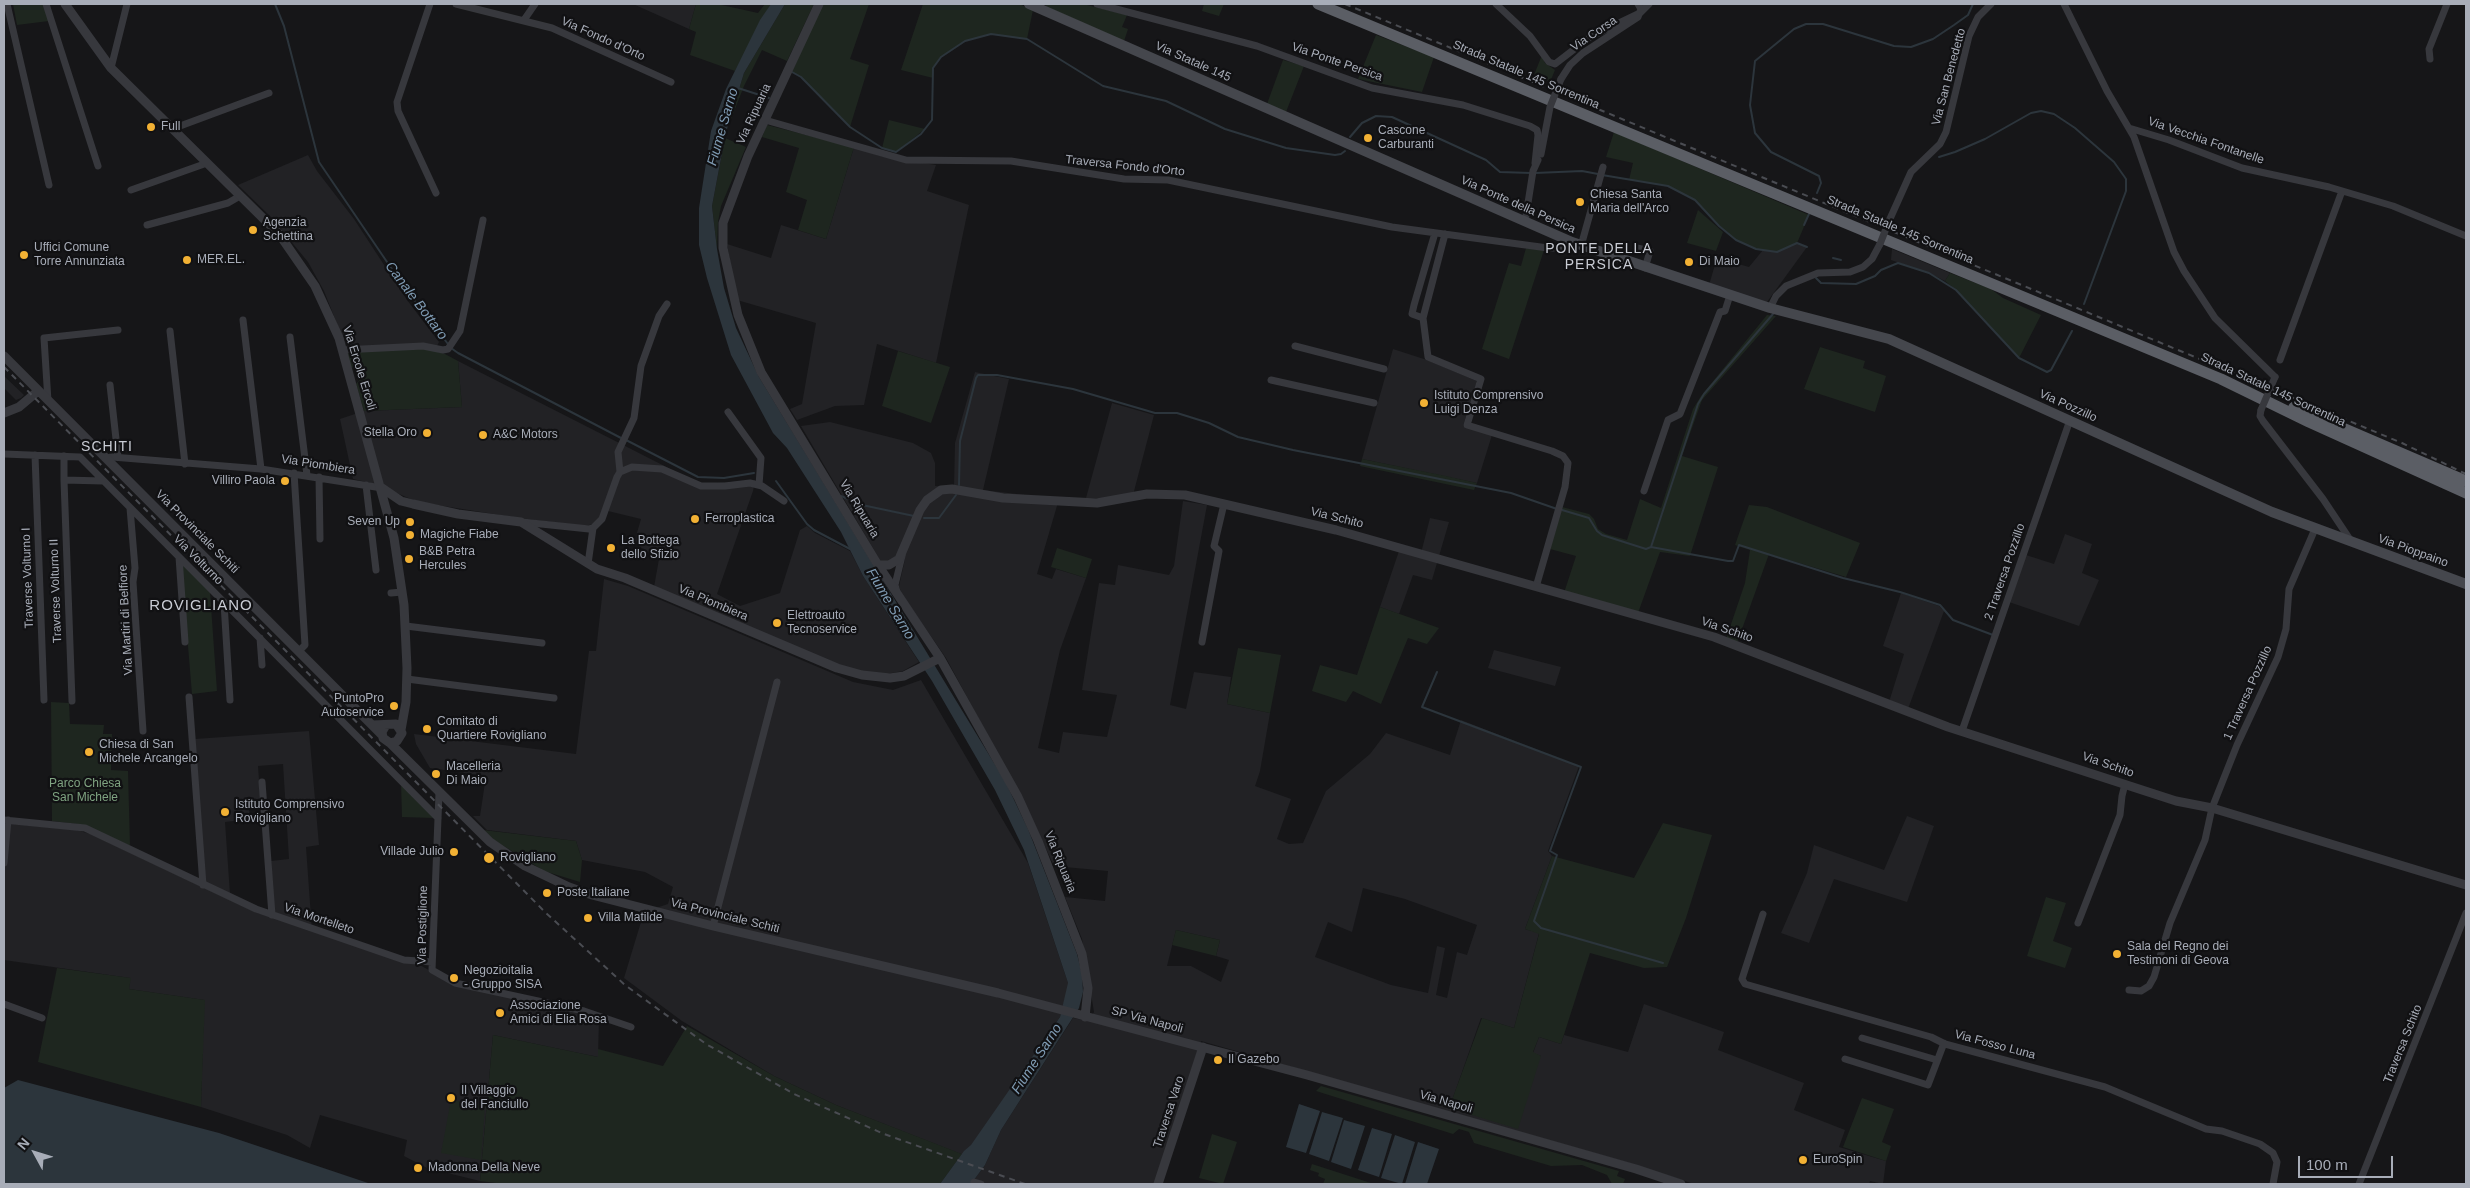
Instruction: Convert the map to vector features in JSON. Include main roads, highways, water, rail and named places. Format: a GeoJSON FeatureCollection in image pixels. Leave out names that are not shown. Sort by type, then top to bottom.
{"type":"FeatureCollection","features":[{"type":"Feature","properties":{"kind":"highway","name":"Strada Statale 145 Sorrentina"},"geometry":{"type":"LineString","coordinates":[[1318,4],[2245,391],[2466,493]]}},
{"type":"Feature","properties":{"kind":"highway"},"geometry":{"type":"LineString","coordinates":[[2245,391],[2281,402],[2329,421],[2466,481]]}},
{"type":"Feature","properties":{"kind":"main road","name":"Via Statale 145"},"geometry":{"type":"LineString","coordinates":[[1035,5],[1346,143]]}},
{"type":"Feature","properties":{"kind":"main road","name":"Via Ponte della Persica"},"geometry":{"type":"LineString","coordinates":[[1346,143],[1576,244],[1770,308]]}},
{"type":"Feature","properties":{"kind":"main road","name":"Via Pozzillo"},"geometry":{"type":"LineString","coordinates":[[1770,308],[1889,339],[2202,481],[2315,529],[2351,541]]}},
{"type":"Feature","properties":{"kind":"main road","name":"Via Pioppaino"},"geometry":{"type":"LineString","coordinates":[[2351,541],[2466,584]]}},
{"type":"Feature","properties":{"kind":"water","name":"Fiume Sarno"},"geometry":{"type":"Polygon","coordinates":[[[771,4],[785,4],[744,73],[726,132],[712,206],[724,288],[736,328],[759,377],[1005,781],[1028,829],[1077,954],[1082,974],[1083,992],[1079,1008],[1001,1130],[985,1165],[971,1184],[940,1184],[964,1151],[971,1145],[1060,1017],[1068,983],[1024,850],[995,790],[932,681],[863,576],[841,532],[787,448],[773,433],[731,355],[707,278],[699,245],[699,208],[711,131],[726,89],[760,20],[771,4]]]}},
{"type":"Feature","properties":{"kind":"water"},"geometry":{"type":"Polygon","coordinates":[[[18,1080],[219,1133],[371,1184],[4,1184],[4,1088],[18,1080]]]}},
{"type":"Feature","properties":{"kind":"water"},"geometry":{"type":"Polygon","coordinates":[[[1299,1104],[1320,1111],[1306,1153],[1286,1147],[1299,1104]]]}},
{"type":"Feature","properties":{"kind":"water"},"geometry":{"type":"Polygon","coordinates":[[[1322,1112],[1343,1118],[1329,1161],[1309,1154],[1322,1112]]]}},
{"type":"Feature","properties":{"kind":"water"},"geometry":{"type":"Polygon","coordinates":[[[1344,1120],[1365,1126],[1351,1169],[1331,1162],[1344,1120]]]}},
{"type":"Feature","properties":{"kind":"water"},"geometry":{"type":"Polygon","coordinates":[[[1372,1128],[1392,1134],[1379,1177],[1358,1170],[1372,1128]]]}},
{"type":"Feature","properties":{"kind":"water"},"geometry":{"type":"Polygon","coordinates":[[[1395,1135],[1415,1142],[1402,1184],[1381,1178],[1395,1135]]]}},
{"type":"Feature","properties":{"kind":"water"},"geometry":{"type":"Polygon","coordinates":[[[1418,1142],[1439,1149],[1427,1184],[1405,1184],[1418,1142]]]}},
{"type":"Feature","properties":{"kind":"waterway","name":"Canale Bottaro"},"geometry":{"type":"LineString","coordinates":[[275,4],[284,26],[319,162],[402,284],[448,344]]}},
{"type":"Feature","properties":{"kind":"waterway"},"geometry":{"type":"LineString","coordinates":[[1817,193],[1821,183],[1819,176],[1771,152],[1755,133],[1750,105],[1755,61],[1794,29],[1806,24],[1823,24],[1894,46],[1911,47],[1933,39],[1954,25],[1968,15],[1973,4]]}},
{"type":"Feature","properties":{"kind":"waterway"},"geometry":{"type":"LineString","coordinates":[[792,72],[801,77],[850,127],[882,148],[896,152],[921,134],[932,120],[933,68],[941,57],[965,41],[991,34],[1027,39],[1103,86],[1166,101],[1225,129],[1286,148],[1335,155],[1345,151]]}},
{"type":"Feature","properties":{"kind":"waterway"},"geometry":{"type":"LineString","coordinates":[[738,88],[769,98]]}},
{"type":"Feature","properties":{"kind":"waterway"},"geometry":{"type":"LineString","coordinates":[[1939,157],[1985,139],[2031,113],[2041,111],[2054,114],[2075,128],[2114,162],[2126,179],[2126,191],[2084,304]]}},
{"type":"Feature","properties":{"kind":"waterway"},"geometry":{"type":"LineString","coordinates":[[1350,137],[1362,123],[1376,116],[1392,117],[1486,160],[1500,172],[1531,173]]}},
{"type":"Feature","properties":{"kind":"waterway"},"geometry":{"type":"LineString","coordinates":[[1535,173],[1582,171],[1598,174]]}},
{"type":"Feature","properties":{"kind":"waterway"},"geometry":{"type":"LineString","coordinates":[[1602,175],[1668,186],[1695,200],[1719,226],[1736,240],[1756,249],[1777,252],[1797,243],[1807,247]]}},
{"type":"Feature","properties":{"kind":"waterway"},"geometry":{"type":"LineString","coordinates":[[1804,225],[1809,214]]}},
{"type":"Feature","properties":{"kind":"waterway"},"geometry":{"type":"LineString","coordinates":[[1833,258],[1841,260]]}},
{"type":"Feature","properties":{"kind":"waterway"},"geometry":{"type":"LineString","coordinates":[[1816,278],[1821,283],[1856,284],[1898,263],[1929,273],[1956,290],[2019,358],[2047,372],[2051,370],[2072,331]]}},
{"type":"Feature","properties":{"kind":"waterway"},"geometry":{"type":"LineString","coordinates":[[1562,510],[1589,518],[1597,531],[1602,535],[1646,549],[1651,547],[1698,404],[1704,394],[1773,314]]}},
{"type":"Feature","properties":{"kind":"waterway","name":"Canale Bottaro"},"geometry":{"type":"LineString","coordinates":[[451,348],[621,438]]}},
{"type":"Feature","properties":{"kind":"waterway"},"geometry":{"type":"LineString","coordinates":[[959,485],[960,441],[976,378],[978,375],[997,375],[1073,389],[1155,413],[1177,413],[1209,423],[1238,437],[1293,450],[1511,493],[1557,509]]}},
{"type":"Feature","properties":{"kind":"waterway","name":"Canale Bottaro"},"geometry":{"type":"LineString","coordinates":[[626,440],[698,477],[724,478],[754,473]]}},
{"type":"Feature","properties":{"kind":"waterway","name":"Canale Bottaro"},"geometry":{"type":"LineString","coordinates":[[776,481],[807,524],[814,530],[850,549]]}},
{"type":"Feature","properties":{"kind":"waterway"},"geometry":{"type":"LineString","coordinates":[[924,518],[939,518],[956,495]]}},
{"type":"Feature","properties":{"kind":"waterway"},"geometry":{"type":"LineString","coordinates":[[841,496],[862,505],[914,516]]}},
{"type":"Feature","properties":{"kind":"waterway"},"geometry":{"type":"LineString","coordinates":[[1651,547],[1733,561],[1739,545],[1843,578],[1900,592],[1940,605],[1953,620],[1993,635]]}},
{"type":"Feature","properties":{"kind":"waterway"},"geometry":{"type":"LineString","coordinates":[[1437,672],[1422,707],[1581,767],[1550,851],[1557,855],[1534,921],[1541,928],[1663,963]]}},
{"type":"Feature","properties":{"kind":"railway"},"geometry":{"type":"LineString","coordinates":[[1345,4],[2402,443],[2466,474]]}},
{"type":"Feature","properties":{"kind":"railway"},"geometry":{"type":"LineString","coordinates":[[4,367],[546,913],[625,985],[706,1044],[794,1094],[884,1134],[1025,1184]]}},
{"type":"Feature","properties":{"kind":"place","name":"Full"},"geometry":{"type":"Point","coordinates":[151,127]}},
{"type":"Feature","properties":{"kind":"place","name":"Cascone Carburanti"},"geometry":{"type":"Point","coordinates":[1368,138]}},
{"type":"Feature","properties":{"kind":"place","name":"Chiesa Santa Maria dell'Arco"},"geometry":{"type":"Point","coordinates":[1580,202]}},
{"type":"Feature","properties":{"kind":"place","name":"Agenzia Schettina"},"geometry":{"type":"Point","coordinates":[253,230]}},
{"type":"Feature","properties":{"kind":"place","name":"Uffici Comune Torre Annunziata"},"geometry":{"type":"Point","coordinates":[24,255]}},
{"type":"Feature","properties":{"kind":"place","name":"MER.EL."},"geometry":{"type":"Point","coordinates":[187,260]}},
{"type":"Feature","properties":{"kind":"place","name":"Di Maio"},"geometry":{"type":"Point","coordinates":[1689,262]}},
{"type":"Feature","properties":{"kind":"place","name":"Istituto Comprensivo Luigi Denza"},"geometry":{"type":"Point","coordinates":[1424,403]}},
{"type":"Feature","properties":{"kind":"place","name":"Stella Oro"},"geometry":{"type":"Point","coordinates":[427,433]}},
{"type":"Feature","properties":{"kind":"place","name":"A&C Motors"},"geometry":{"type":"Point","coordinates":[483,435]}},
{"type":"Feature","properties":{"kind":"place","name":"Villiro Paola"},"geometry":{"type":"Point","coordinates":[285,481]}},
{"type":"Feature","properties":{"kind":"place","name":"Ferroplastica"},"geometry":{"type":"Point","coordinates":[695,519]}},
{"type":"Feature","properties":{"kind":"place","name":"Seven Up"},"geometry":{"type":"Point","coordinates":[410,522]}},
{"type":"Feature","properties":{"kind":"place","name":"Magiche Fiabe"},"geometry":{"type":"Point","coordinates":[410,535]}},
{"type":"Feature","properties":{"kind":"place","name":"La Bottega dello Sfizio"},"geometry":{"type":"Point","coordinates":[611,548]}},
{"type":"Feature","properties":{"kind":"place","name":"B&B Petra Hercules"},"geometry":{"type":"Point","coordinates":[409,559]}},
{"type":"Feature","properties":{"kind":"place","name":"Elettroauto Tecnoservice"},"geometry":{"type":"Point","coordinates":[777,623]}},
{"type":"Feature","properties":{"kind":"place","name":"PuntoPro Autoservice"},"geometry":{"type":"Point","coordinates":[394,706]}},
{"type":"Feature","properties":{"kind":"place","name":"Comitato di Quartiere Rovigliano"},"geometry":{"type":"Point","coordinates":[427,729]}},
{"type":"Feature","properties":{"kind":"place","name":"Chiesa di San Michele Arcangelo"},"geometry":{"type":"Point","coordinates":[89,752]}},
{"type":"Feature","properties":{"kind":"place","name":"Macelleria Di Maio"},"geometry":{"type":"Point","coordinates":[436,774]}},
{"type":"Feature","properties":{"kind":"place","name":"Istituto Comprensivo Rovigliano"},"geometry":{"type":"Point","coordinates":[225,812]}},
{"type":"Feature","properties":{"kind":"place","name":"Villade Julio"},"geometry":{"type":"Point","coordinates":[454,852]}},
{"type":"Feature","properties":{"kind":"place","name":"Rovigliano"},"geometry":{"type":"Point","coordinates":[489,858]}},
{"type":"Feature","properties":{"kind":"place","name":"Poste Italiane"},"geometry":{"type":"Point","coordinates":[547,893]}},
{"type":"Feature","properties":{"kind":"place","name":"Villa Matilde"},"geometry":{"type":"Point","coordinates":[588,918]}},
{"type":"Feature","properties":{"kind":"place","name":"Sala del Regno dei Testimoni di Geova"},"geometry":{"type":"Point","coordinates":[2117,954]}},
{"type":"Feature","properties":{"kind":"place","name":"Negozioitalia - Gruppo SISA"},"geometry":{"type":"Point","coordinates":[454,978]}},
{"type":"Feature","properties":{"kind":"place","name":"Associazione Amici di Elia Rosa"},"geometry":{"type":"Point","coordinates":[500,1013]}},
{"type":"Feature","properties":{"kind":"place","name":"Il Gazebo"},"geometry":{"type":"Point","coordinates":[1218,1060]}},
{"type":"Feature","properties":{"kind":"place","name":"Il Villaggio del Fanciullo"},"geometry":{"type":"Point","coordinates":[451,1098]}},
{"type":"Feature","properties":{"kind":"place","name":"EuroSpin"},"geometry":{"type":"Point","coordinates":[1803,1160]}},
{"type":"Feature","properties":{"kind":"place","name":"Madonna Della Neve"},"geometry":{"type":"Point","coordinates":[418,1168]}},
{"type":"Feature","properties":{"kind":"district","name":"PONTE DELLA PERSICA"},"geometry":{"type":"Point","coordinates":[1599,258]}},
{"type":"Feature","properties":{"kind":"district","name":"SCHITI"},"geometry":{"type":"Point","coordinates":[107,447]}},
{"type":"Feature","properties":{"kind":"district","name":"ROVIGLIANO"},"geometry":{"type":"Point","coordinates":[201,606]}},
{"type":"Feature","properties":{"kind":"park label","name":"Parco Chiesa San Michele"},"geometry":{"type":"Point","coordinates":[85,791]}}]}
